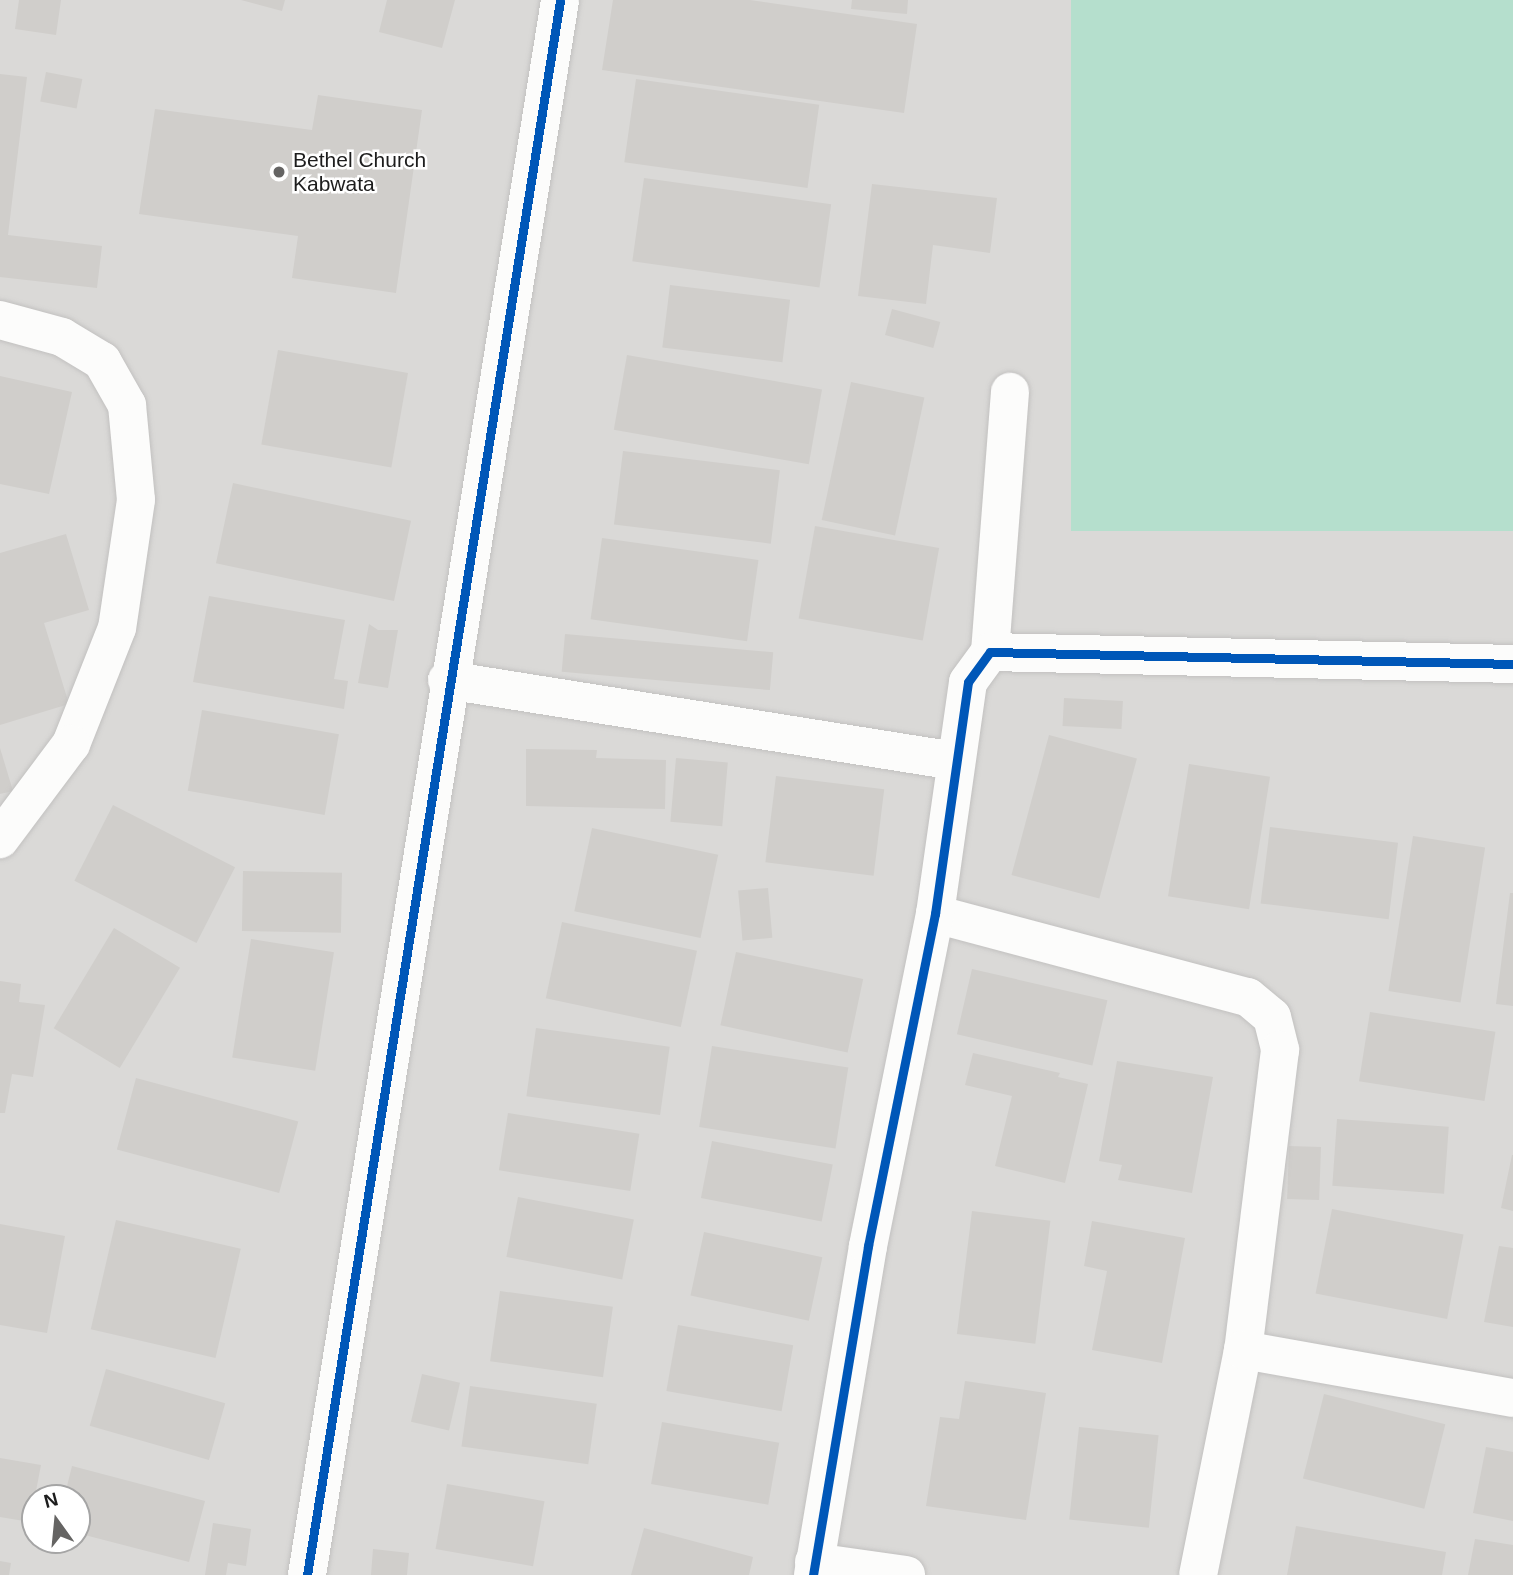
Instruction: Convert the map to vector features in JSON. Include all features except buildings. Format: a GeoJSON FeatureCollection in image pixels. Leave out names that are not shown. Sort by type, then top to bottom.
{"type":"FeatureCollection","features":[{"type":"Feature","properties":{"kind":"street"},"geometry":{"type":"LineString","coordinates":[[307,1575],[447,680],[560,0]]}},
{"type":"Feature","properties":{"kind":"street"},"geometry":{"type":"LineString","coordinates":[[0,320],[62,337],[102,361],[127,405],[136,500],[117,628],[71,744],[0,839]]}},
{"type":"Feature","properties":{"kind":"street"},"geometry":{"type":"LineString","coordinates":[[906,1575],[813,1568],[868,1246],[935,914],[968,682],[990,652],[1010,392]]}},
{"type":"Feature","properties":{"kind":"street"},"geometry":{"type":"LineString","coordinates":[[990,652],[1513,664]]}},
{"type":"Feature","properties":{"kind":"street"},"geometry":{"type":"LineString","coordinates":[[447,680],[955,761]]}},
{"type":"Feature","properties":{"kind":"street"},"geometry":{"type":"LineString","coordinates":[[935,914],[1248,997],[1272,1017],[1280,1051],[1243,1350],[1198,1575]]}},
{"type":"Feature","properties":{"kind":"street"},"geometry":{"type":"LineString","coordinates":[[1243,1350],[1513,1398]]}},
{"type":"Feature","properties":{"kind":"shaded area"},"geometry":{"type":"Polygon","coordinates":[[[0,0],[1513,0],[1513,1575],[0,1575],[0,0]]]}},
{"type":"Feature","properties":{"kind":"green space"},"geometry":{"type":"Polygon","coordinates":[[[1071,0],[1513,0],[1513,531],[1071,531],[1071,0]]]}},
{"type":"Feature","properties":{"kind":"cycle path"},"geometry":{"type":"LineString","coordinates":[[307,1575],[560,0]]}},
{"type":"Feature","properties":{"kind":"cycle path"},"geometry":{"type":"LineString","coordinates":[[813,1575],[868,1246],[935,914],[968,682],[990,652],[1513,664]]}},
{"type":"Feature","properties":{"kind":"place","name":"Bethel Church Kabwata"},"geometry":{"type":"Point","coordinates":[279,172]}}]}
